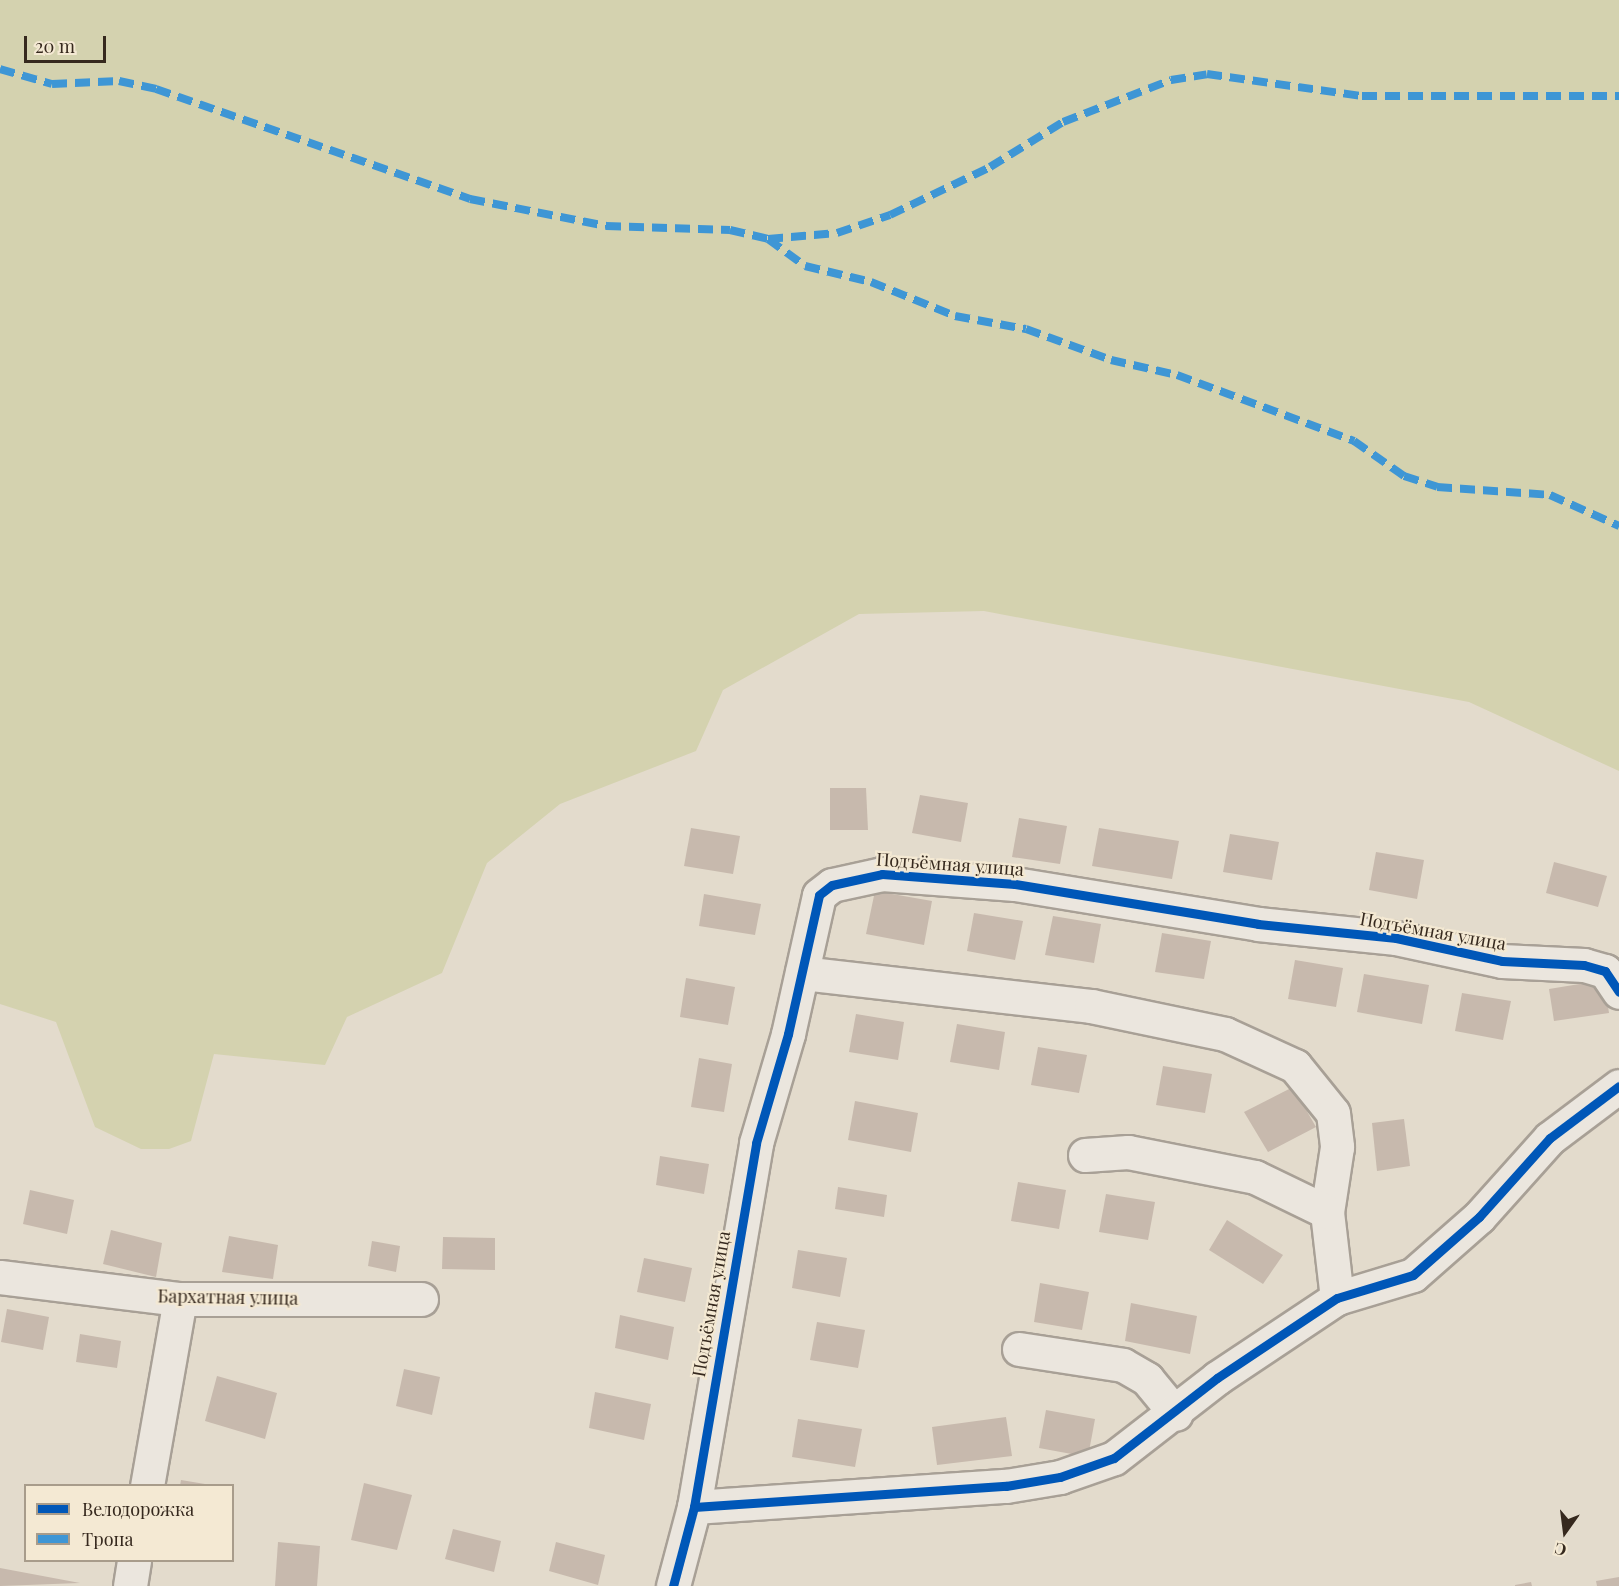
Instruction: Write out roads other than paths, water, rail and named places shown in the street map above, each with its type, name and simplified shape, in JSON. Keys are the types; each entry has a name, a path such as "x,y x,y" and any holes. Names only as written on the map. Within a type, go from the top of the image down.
{"street":[{"name":"Подъёмная улица","path":"673,1586 694,1507 756,1143 802,974 819,895 853,876 882,874 1015,884 1258,924 1396,938 1502,960 1584,965 1605,971 1619,992"},
{"path":"802,974 1091,1006 1225,1034 1262,1047 1295,1066 1333,1113 1337,1147 1327,1212 1337,1298"},
{"path":"694,1507 1006,1486 1060,1477 1114,1458 1176,1414 1217,1378 1337,1298 1413,1275 1479,1217 1550,1138 1619,1086"},
{"path":"1085,1155 1128,1152 1255,1177 1327,1212"},
{"name":"Бархатная улица","path":"0,1277 180,1299 421,1299"},
{"path":"147,1484 180,1299"},
{"path":"1019,1349 1123,1365 1147,1379 1176,1414"},
{"path":"130,1586 134,1562"}]}
